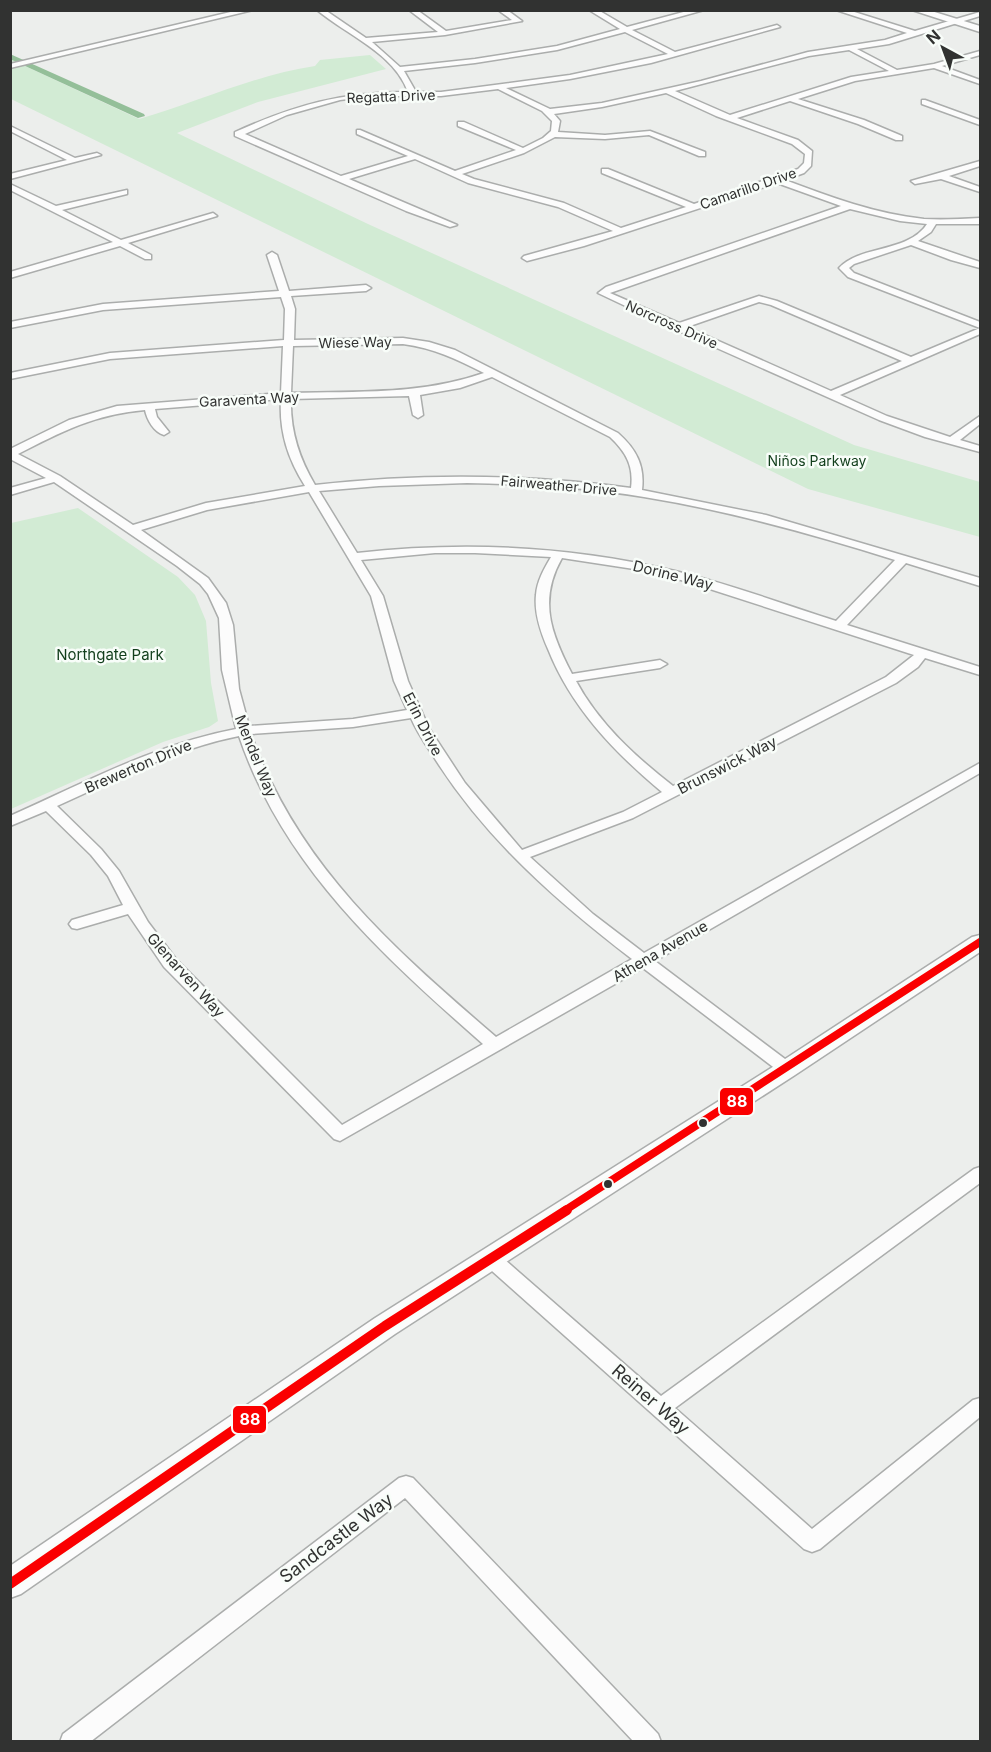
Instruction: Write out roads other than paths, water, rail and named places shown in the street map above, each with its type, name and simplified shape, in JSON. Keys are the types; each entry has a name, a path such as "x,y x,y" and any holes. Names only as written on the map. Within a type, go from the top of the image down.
{"main road":[{"path":"916,10 981,29"},
{"path":"10,1584 385,1326 981,942"}],"street":[{"path":"10,66 250,10"},
{"path":"320,10 399,69 409,83 413,96"},
{"path":"412,10 445,33"},
{"path":"362,41 445,33 519,21 501,10"},
{"path":"592,10 673,54"},
{"path":"399,69 512,55 627,31 701,10"},
{"path":"840,10 916,34"},
{"path":"549,112 602,105 668,91 716,80 798,56 886,42 981,14"},
{"name":"Regatta Drive","path":"453,225 409,209 238,134 284,113 340,98 371,94 413,96 570,77 673,54 777,27"},
{"path":"851,48 896,72"},
{"path":"729,118 854,79 935,66 981,53"},
{"path":"935,66 981,82"},
{"path":"500,87 512,96 549,112 556,121 552,135"},
{"name":"Camarillo Drive","path":"527,258 621,231 777,180 804,169 810,160 807,151 787,138 729,118 668,91"},
{"path":"790,99 861,122 899,138"},
{"path":"925,102 981,123"},
{"path":"461,124 522,150"},
{"path":"10,129 73,160"},
{"path":"360,132 453,174 484,185 561,205 621,231"},
{"path":"453,174 540,143 552,135 604,137 650,133 702,154"},
{"path":"10,140 25,136"},
{"path":"10,177 97,155"},
{"path":"341,179 414,157"},
{"path":"915,181 941,176 981,163"},
{"path":"605,171 694,207"},
{"path":"941,176 981,190"},
{"path":"777,180 847,207 891,218 933,222 981,221"},
{"path":"10,186 148,257"},
{"path":"54,208 124,192"},
{"name":"Norcross Drive","path":"847,207 603,293 891,421 981,449"},
{"path":"10,275 213,216"},
{"path":"933,222 926,233 910,242 851,262 844,268 851,275 981,325"},
{"path":"910,242 981,265"},
{"name":"Erin Drive","path":"272,255 290,309 285,417 292,450 312,489 377,596 396,663 415,713 440,757 492,826 520,856 588,918 787,1069"},
{"path":"10,325 103,307 366,288"},
{"path":"677,327 759,299 774,303 911,361"},
{"path":"831,395 981,331"},
{"name":"Wiese Way","path":"10,376 127,354 288,343 388,341 426,344 451,352 605,429 619,440 637,462 639,477 636,492"},
{"name":"Garaventa Way","path":"10,455 87,417 117,409 285,396 414,393 456,386 494,373"},
{"path":"414,393 418,415"},
{"path":"149,405 152,418 164,432"},
{"path":"952,441 981,419"},
{"name":"Mendel Way","path":"10,455 56,478 192,572 213,591 226,626 229,670 243,730 259,772 281,815 330,885 390,951 495,1045"},
{"path":"10,492 56,478"},
{"name":"Fairweather Drive","path":"131,530 172,515 200,508 312,489 404,481 485,479 557,483 636,492 757,517 981,582"},
{"name":"Dorine Way","path":"354,557 452,548 559,554 613,561 676,574 981,671"},
{"path":"559,554 544,586 542,608 554,649 567,679 590,713 616,745 673,793"},
{"path":"839,626 903,559"},
{"name":"Brunswick Way","path":"520,856 583,834 673,793 891,680 913,664 922,653"},
{"path":"567,679 660,664"},
{"name":"Brewerton Drive","path":"10,822 168,751 209,738 243,730 353,723 415,713"},
{"name":"Athena Avenue","path":"340,1134 981,767"},
{"name":"Glenarven Way","path":"48,806 96,852 114,874 154,943 170,963 340,1134"},
{"path":"77,924 132,908"},
{"path":"661,1407 981,1174"},
{"name":"Reiner Way","path":"490,1258 812,1542 981,1406"},
{"name":"Sandcastle Way","path":"71,1742 406,1485 650,1742"}],"waterway":[{"path":"10,56 141,116"}],"park label":[{"name":"Niños Parkway","path":"817,460"},
{"name":"Northgate Park","path":"110,654"}]}
